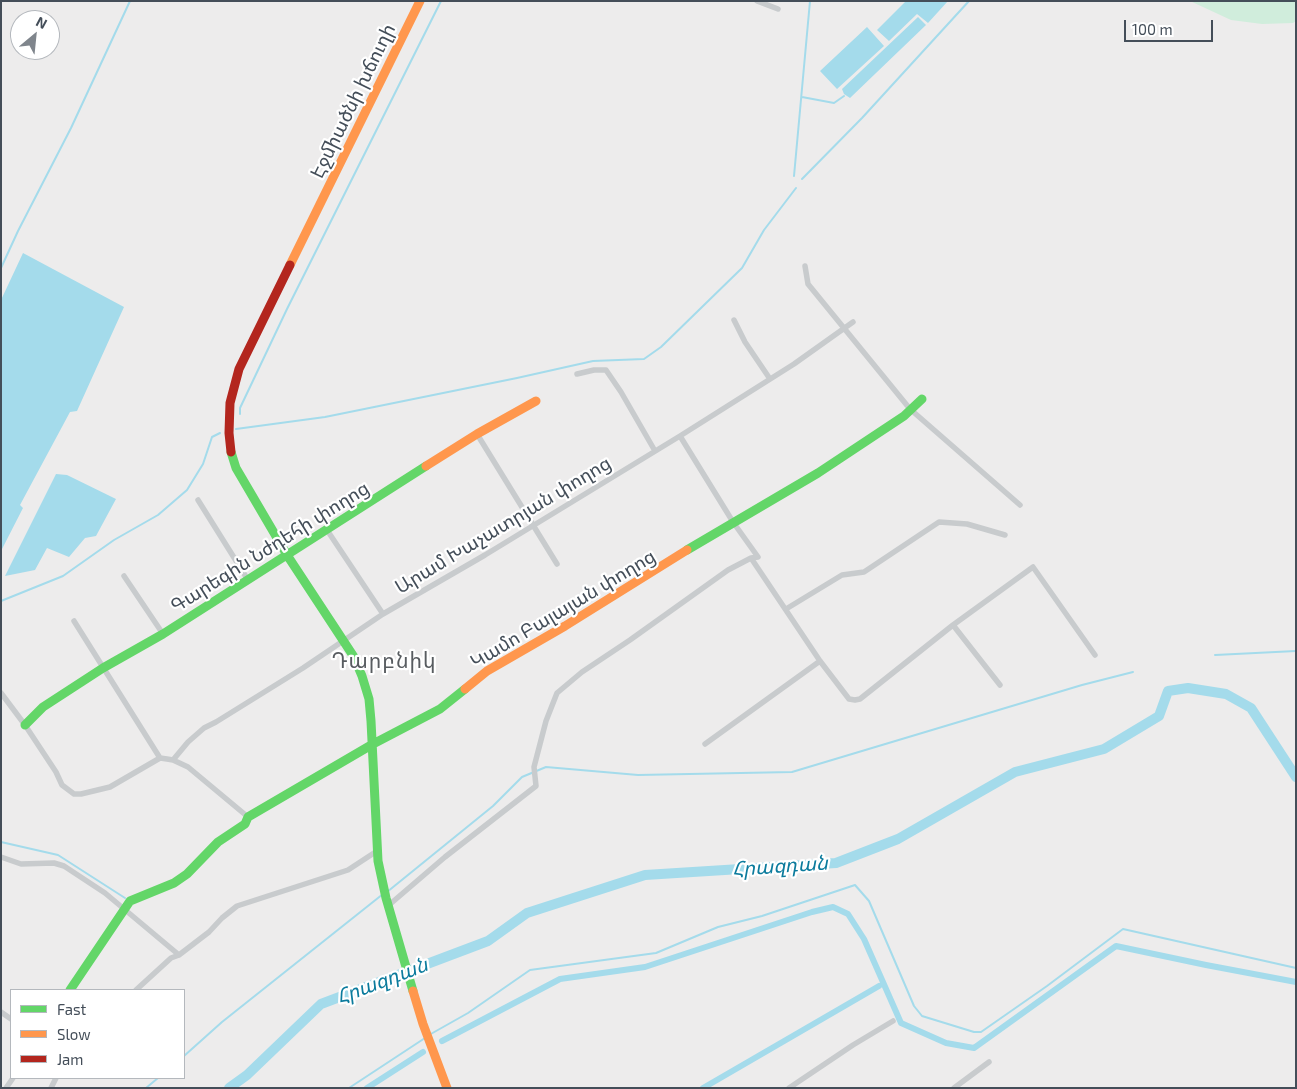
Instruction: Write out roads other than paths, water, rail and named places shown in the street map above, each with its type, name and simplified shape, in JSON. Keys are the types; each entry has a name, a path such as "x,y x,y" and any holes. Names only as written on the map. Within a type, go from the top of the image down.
{"street":[{"name":"Էջմիածնի խճուղի","path":"420,1 239,369 230,403 230,450 236,468 286,554 358,665 369,699 373,744 377,851 384,886 425,1030 446,1088"},
{"path":"757,1 778,9"},
{"path":"805,266 808,284 910,409 1020,504"},
{"path":"734,320 745,342 770,379"},
{"name":"Արամ Խաչատրյան փողոց","path":"173,760 188,742 204,728 303,668 383,614 485,555 680,436 794,364 853,322"},
{"path":"577,374 594,370 606,370 655,451"},
{"name":"Կամո Բալայան փողոց","path":"124,908 130,901 174,883 187,874 218,842 245,824 248,817 373,744 440,709 487,671 636,583 733,522 818,473 904,416 922,399"},
{"name":"Գարեգին Նժդեհի փողոց","path":"25,725 43,707 103,668 162,634 477,434 536,401"},
{"path":"477,434 557,564"},
{"path":"388,901 536,786 534,767 546,721 557,693 582,672 728,570 751,558 758,557 733,522 680,436"},
{"path":"198,500 248,580"},
{"path":"786,610 842,575 864,572 940,522 967,524 1005,535"},
{"path":"327,530 383,614"},
{"path":"751,558 820,661 849,699 860,699 953,625 1034,567 1095,655"},
{"path":"124,576 162,634"},
{"path":"74,621 160,758"},
{"path":"953,625 1000,685"},
{"path":"705,744 820,661"},
{"path":"1,693 25,725 56,772 62,785 74,794 81,794 110,786 160,758 173,760 188,767 248,817"},
{"path":"137,989 171,958 179,955 237,906 348,870 377,851"},
{"path":"1,857 21,864 54,862 64,866 105,893 179,955"},
{"path":"71,989 124,908"},
{"path":"789,1088 853,1045 893,1022"},
{"path":"954,1088 989,1062"}],"water":[{"path":"906,1 948,1 928,23 917,14 889,41 877,30"},
{"path":"918,17 926,25 850,98 844,94 842,89"},
{"path":"867,27 884,46 837,89 820,71"},
{"path":"23,253 124,307 77,411 70,412 20,505 23,508 1,551 1,300"},
{"path":"56,474 67,475 116,499 96,536 85,538 69,557 47,548 35,570 5,576"}],"waterway":[{"path":"1,268 71,128 130,1"},
{"path":"240,414 240,408 287,309 441,1"},
{"path":"794,176 810,1"},
{"path":"802,179 862,118 969,1"},
{"path":"802,97 834,103 844,96"},
{"path":"236,429 325,417 593,361 644,359 661,347 742,268 764,230 796,188"},
{"path":"1,601 63,576 114,540 158,515 187,490 203,464 212,437 220,433"},
{"path":"1215,655 1296,651"},
{"path":"387,892 493,806 522,777 546,767 638,775 792,772 1082,685 1133,672"},
{"name":"Հրազդան","path":"229,1088 247,1075 321,1004 488,941 527,913 645,875 836,863 898,839 1015,772 1104,749 1159,716 1168,691 1188,688 1226,694 1251,708 1296,777"},
{"path":"1,842 58,855 125,898"},
{"path":"429,1035 468,1013 530,970 656,953 718,927 762,916 855,885 869,901 914,1006 922,1016 974,1032 981,1032 1047,986 1123,929 1296,968"},
{"path":"185,1055 222,1022 383,894"},
{"path":"442,1041 560,979 645,967 812,912 833,907 848,914 864,939 901,1023 946,1043 974,1048 1116,946 1296,982"},
{"path":"703,1088 879,986"},
{"path":"349,1088 425,1038"},
{"path":"367,1088 423,1052"},
{"path":"146,1088 157,1079"}],"district":[{"name":"Դարբնիկ","path":"384,661"}]}
